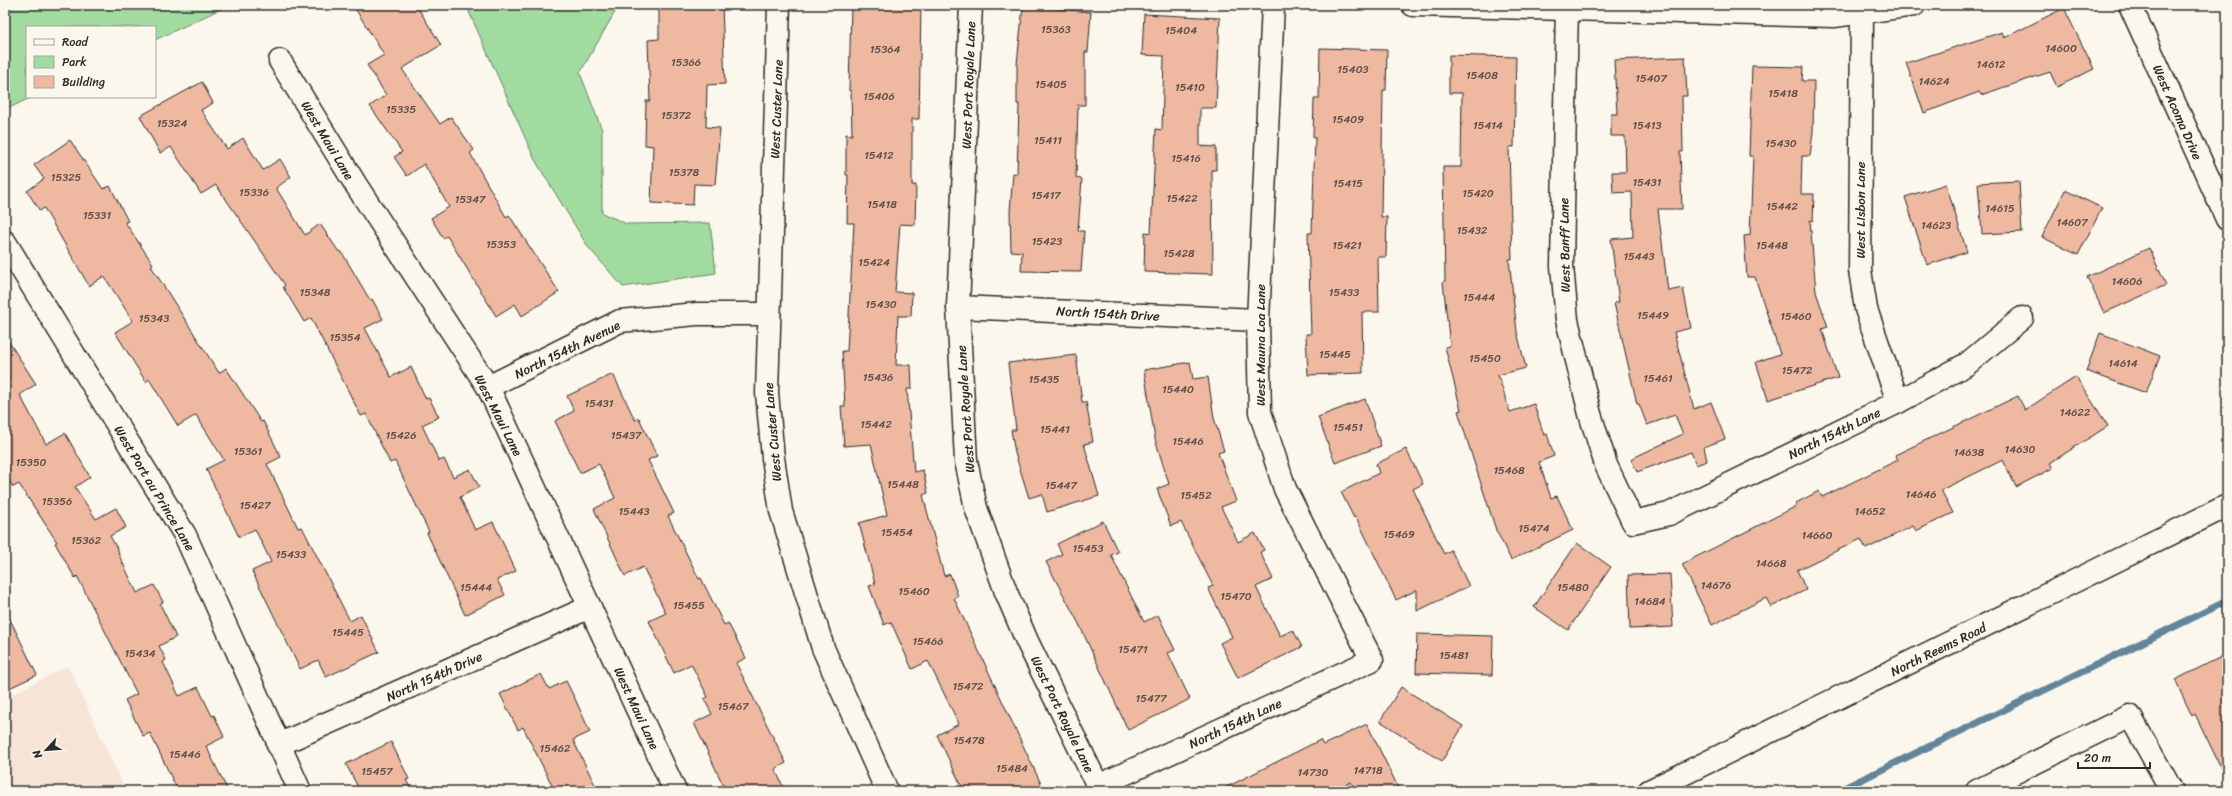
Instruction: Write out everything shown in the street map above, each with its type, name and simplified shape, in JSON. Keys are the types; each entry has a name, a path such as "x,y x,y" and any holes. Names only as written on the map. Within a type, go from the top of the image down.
{"street":[{"name":"West Custer Lane","path":"779,5 766,393 781,511 823,648 887,791"},
{"name":"West Port Royale Lane","path":"971,5 958,306 966,461 976,508 991,552 1027,641 1098,786"},
{"name":"West Mauna Loa Lane","path":"1273,5 1258,320 1260,412 1285,489 1372,660"},
{"path":"1413,5 1567,7 1834,16 1914,5"},
{"name":"West Acoma Drive","path":"2130,5 2227,219"},
{"name":"West Banff Lane","path":"1567,7 1562,266 1567,320 1588,407 1606,465 1633,522"},
{"name":"West Lisbon Lane","path":"1862,13 1860,270 1866,309 1898,402"},
{"name":"West Maui Lane","path":"280,61 356,185 488,387 675,791"},
{"name":"West Port au Prince Lane","path":"5,242 185,535 278,746 300,791"},
{"name":"North 154th Drive","path":"958,306 1258,320"},
{"name":"North 154th Avenue","path":"488,387 620,321 697,314 769,314"},
{"name":"North 154th Lane","path":"1633,522 1668,514 1898,402 1967,364 2022,318"},
{"name":"North Reems Road","path":"1649,791 2227,506"},
{"name":"North 154th Drive","path":"278,746 590,607"},
{"name":"North 154th Lane","path":"1098,786 1372,660"},
{"path":"1977,791 2130,716 2172,791"}],"shaded area":[{"path":"68,666 126,791 5,791 5,698"}],"green space":[{"path":"18,5 229,5 156,40 156,26 26,26 26,98 30,98 5,110 5,11"},
{"path":"466,5 619,5 580,73 602,130 602,213 627,224 710,223 716,273 623,287 588,247 535,160"}],"building":[{"path":"353,5 416,5 441,45 402,69 440,124 451,117 474,150 470,153 506,217 509,215 559,292 522,316 515,304 496,316 447,236 443,238 431,218 449,207 424,164 407,176 394,157 402,152 370,106 386,95 367,65 384,55"},
{"path":"659,5 722,5 725,84 707,85 706,127 720,128 715,185 694,184 693,205 651,203 653,146 645,145 646,101 650,101 648,40 659,39"},
{"path":"851,5 921,5 919,119 912,119 912,185 916,185 915,225 900,224 895,292 912,293 911,316 898,316 896,365 911,365 912,389 907,389 914,472 923,470 928,493 923,495 944,576 950,574 958,596 954,598 1042,786 1032,791 964,791 937,735 959,724 928,661 912,669 891,622 884,625 869,586 875,584 859,523 887,515 871,444 844,446 841,406 845,406 842,351 847,351 854,223 847,223 848,175 846,175 846,134 852,135 851,91 849,91"},
{"path":"1023,6 1091,12 1088,52 1085,52 1085,105 1078,105 1076,178 1082,179 1078,231 1084,231 1081,272 1021,271 1022,252 1011,251 1010,211 1013,173 1017,174 1019,104 1017,104 1017,64"},
{"path":"2064,8 2094,69 2057,87 2050,72 1981,95 1979,92 1924,113 1906,63 2002,32 2004,38"},
{"path":"1144,14 1220,18 1216,108 1200,108 1200,146 1216,147 1216,170 1212,170 1213,274 1144,272 1145,232 1151,233 1156,129 1162,130 1164,56 1142,55"},
{"path":"1320,48 1387,50 1386,90 1383,90 1381,217 1387,217 1386,257 1378,257 1379,312 1362,312 1363,373 1308,375 1306,334 1311,334 1308,233 1312,233 1315,137 1313,137 1314,99 1319,99"},
{"path":"1449,55 1516,57 1514,147 1509,147 1512,259 1509,259 1517,332 1526,368 1498,375 1510,412 1534,404 1544,435 1547,434 1554,456 1539,462 1551,498 1557,496 1573,530 1511,560 1496,530 1458,411 1461,410 1445,347 1450,346 1443,282 1445,281 1443,167 1461,167 1462,93 1449,93"},
{"path":"1685,57 1687,96 1682,96 1683,152 1680,152 1682,209 1658,209 1668,291 1683,288 1691,328 1674,332 1694,409 1711,402 1725,439 1704,447 1707,461 1696,465 1691,452 1637,472 1631,459 1683,434 1675,415 1647,425 1639,404 1637,404 1614,303 1619,302 1611,239 1633,237 1632,192 1613,193 1612,172 1626,172 1625,136 1611,136 1611,114 1617,114 1614,60"},
{"path":"1752,66 1803,67 1802,81 1814,81 1813,132 1810,156 1802,156 1801,194 1814,194 1813,221 1810,220 1816,292 1828,327 1822,329 1838,378 1768,400 1756,362 1780,354 1755,277 1747,277 1744,236 1750,235 1753,156 1749,156"},
{"path":"202,82 213,103 201,110 227,149 243,138 263,170 280,159 291,177 276,188 305,235 320,224 339,252 341,251 370,300 372,299 383,319 365,328 391,377 411,367 426,399 429,398 439,417 422,425 439,461 444,459 453,477 470,469 479,487 460,497 475,530 493,522 516,571 497,580 505,595 465,615 427,533 429,532 395,461 390,463 366,414 361,416 311,318 304,322 283,287 285,285 216,185 201,194 171,147 160,153 140,116"},
{"path":"70,140 103,189 110,186 128,221 125,222 153,264 151,266 219,373 226,368 261,422 263,421 281,457 267,464 298,528 302,527 350,621 361,615 379,652 326,677 318,660 300,669 252,571 271,562 255,529 239,537 206,469 224,460 196,415 178,426 149,379 146,382 115,332 133,321 104,276 89,286 44,208 40,211 27,191 44,179 34,165"},
{"path":"2019,181 2022,232 1982,234 1978,183"},
{"path":"1946,184 1967,252 1927,265 1905,197"},
{"path":"2065,190 2102,208 2078,255 2042,237"},
{"path":"2149,248 2166,285 2104,313 2087,277"},
{"path":"2100,333 2160,356 2146,393 2086,371"},
{"path":"5,336 36,384 20,395 46,444 65,433 90,477 75,487 96,519 116,508 126,527 110,536 119,552 118,553 137,593 154,585 163,602 160,604 176,637 159,646 166,660 163,662 179,696 198,687 212,716 214,715 224,737 206,746 228,791 178,791 150,733 143,736 125,700 137,694 77,576 75,578 55,543 57,542 19,484 13,487 5,473"},
{"path":"1076,355 1082,402 1086,402 1093,442 1084,444 1099,496 1047,512 1042,494 1029,498 1015,453 1011,430 1016,430 1008,363"},
{"path":"1190,362 1193,379 1208,377 1214,418 1224,451 1218,453 1236,501 1221,507 1238,542 1255,533 1264,550 1260,552 1273,579 1256,587 1280,636 1293,630 1302,647 1238,678 1220,643 1232,637 1208,588 1213,586 1181,522 1171,526 1157,489 1169,484 1155,439 1144,370"},
{"path":"613,374 635,420 639,418 657,456 648,460 674,513 668,516 699,579 701,578 724,625 728,623 746,658 736,663 786,763 775,769 785,791 726,791 694,723 712,714 704,699 708,697 691,664 674,673 649,621 666,613 643,567 625,576 594,509 615,498 599,464 580,473 555,421 574,411 567,396"},
{"path":"2076,377 2108,426 2050,463 2053,468 2016,487 2003,460 1941,490 1953,513 1916,531 1913,526 1866,549 1861,539 1797,570 1806,590 1771,607 1766,598 1712,625 1682,564 1797,506 1796,503 1819,491 1822,497 1898,460 1895,455 2018,396 2025,410"},
{"path":"1365,399 1381,446 1335,463 1318,417"},
{"path":"1406,449 1423,484 1413,489 1444,554 1451,550 1469,586 1417,611 1417,590 1396,600 1356,517 1354,518 1341,492 1379,473 1376,464"},
{"path":"1103,521 1118,552 1111,555 1144,622 1158,615 1175,650 1168,653 1190,699 1128,730 1079,624 1046,562 1062,554 1057,544"},
{"path":"1577,543 1611,567 1568,630 1534,607"},
{"path":"1670,574 1673,627 1630,629 1628,575"},
{"path":"5,609 37,675 5,690"},
{"path":"1417,634 1493,636 1492,675 1416,673"},
{"path":"2227,654 2227,780 2195,714 2192,716 2175,680"},
{"path":"541,674 549,689 566,681 576,701 590,732 573,740 598,791 555,791 523,727 518,730 500,694"},
{"path":"1401,687 1463,726 1442,761 1380,721"},
{"path":"1367,724 1400,791 1356,791 1351,782 1333,791 1219,791 1320,740 1323,745"},
{"path":"391,742 409,779 406,780 412,791 360,791 346,764"}],"waterway":[{"path":"1838,791 2227,601"}]}
